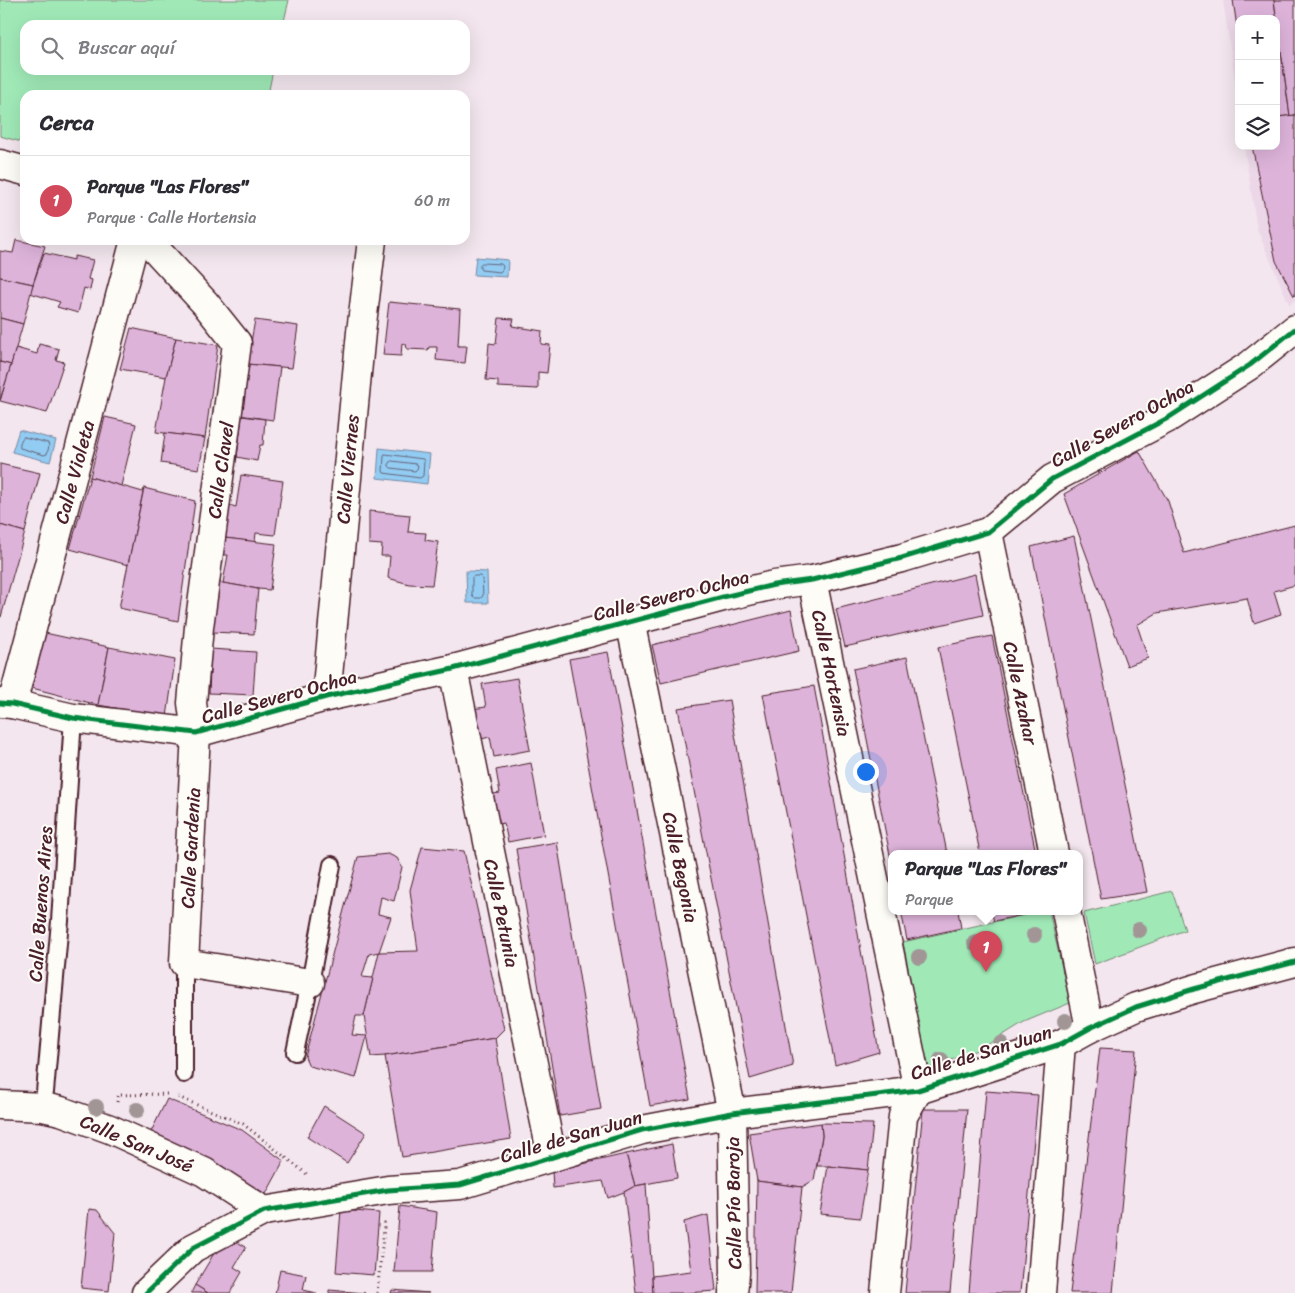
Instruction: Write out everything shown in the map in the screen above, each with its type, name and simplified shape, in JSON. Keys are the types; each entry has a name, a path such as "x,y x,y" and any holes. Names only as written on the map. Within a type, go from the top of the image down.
{"street":[{"path":"0,164 20,170"},
{"name":"Calle Violeta","path":"6,704 134,245"},
{"name":"Calle Clavel","path":"152,245 205,302 237,343 199,627 192,703 196,733"},
{"name":"Calle Viernes","path":"326,697 359,352 371,245"},
{"name":"Calle Severo Ochoa","path":"6,704 73,718 196,733 326,697 453,669 630,621 774,585 812,580 902,558 988,532 1052,479 1168,418 1250,365 1295,329"},
{"name":"Calle Azahar","path":"988,532 1053,850"},
{"name":"Calle Hortensia","path":"812,580 918,1090"},
{"name":"Calle Begonia","path":"630,621 732,1113"},
{"name":"Calle Petunia","path":"453,669 552,1157"},
{"name":"Calle Gardenia","path":"184,963 196,733"},
{"path":"1067,915 1090,1028"},
{"name":"Calle de San Juan","path":"146,1293 193,1248 264,1211 388,1190 460,1185 642,1130 732,1113 918,1090 1061,1044 1090,1028 1136,1007 1194,989 1295,962"},
{"path":"184,963 310,983"},
{"path":"1040,1293 1061,1044"},
{"path":"885,1293 903,1116 918,1090"},
{"name":"Calle San José","path":"0,1105 43,1107 61,1111 110,1129 204,1172 264,1211"},
{"name":"Calle Pío Baroja","path":"732,1113 735,1273 733,1293"}],"lane":[{"name":"Calle Buenos Aires","path":"45,1092 60,920 73,718"},
{"path":"295,1052 332,865"},
{"name":"Calle Gardenia","path":"184,963 184,1074"}],"path":[{"path":"110,1129 118,1095 168,1093 243,1124 322,1186 349,1197"},
{"path":"377,1293 388,1190"}],"shaded area":[{"path":"1223,0 1295,0 1295,301 1289,304 1257,229 1245,150 1280,150 1280,15 1235,15 1235,81"}],"green space":[{"path":"0,0 289,0 284,20 20,20 20,75 272,75 269,90 20,90 20,142 0,136"},
{"path":"1172,891 1185,930 1095,964 1084,913"},
{"path":"1024,915 1050,915 1070,1003 1024,1022 982,1048 928,1069 903,942"}],"water":[{"path":"476,257 508,260 507,277 474,275"},
{"path":"19,430 56,440 50,462 12,452"},
{"path":"379,448 430,454 427,484 377,478"},
{"path":"466,571 487,572 488,603 467,603"}],"building":[{"path":"1233,0 1274,0 1276,15 1235,15"},
{"path":"1274,0 1295,0 1295,115 1290,116 1280,44 1280,15 1276,15"},
{"path":"1280,44 1290,116 1280,117"},
{"path":"1295,115 1294,296 1276,261 1253,150 1280,150 1280,117"},
{"path":"16,240 20,241 20,245 45,246 33,284 0,277 0,251 13,253"},
{"path":"44,253 74,260 74,256 93,260 88,279 92,280 90,290 84,288 78,313 57,307 60,302 30,293"},
{"path":"0,277 33,284 23,324 0,318"},
{"path":"389,302 460,309 458,346 467,346 465,363 436,360 437,347 429,347 428,350 407,349 406,344 402,343 401,356 383,355"},
{"path":"0,318 23,324 11,365 0,362"},
{"path":"499,318 514,319 512,326 542,331 541,344 550,345 547,373 538,372 538,389 498,387 498,381 486,380 489,343 496,344"},
{"path":"255,320 298,326 292,368 247,364"},
{"path":"131,328 176,338 166,377 120,369"},
{"path":"176,338 218,345 205,438 156,432 166,377"},
{"path":"39,344 59,349 56,360 64,362 47,413 0,401 16,348 37,354"},
{"path":"0,362 11,365 0,400"},
{"path":"247,364 280,367 273,420 239,415"},
{"path":"242,416 265,419 263,445 260,445 257,461 237,457"},
{"path":"105,417 136,424 121,486 90,477"},
{"path":"165,433 205,438 199,469 161,463"},
{"path":"1139,451 1168,501 1184,553 1295,525 1295,585 1274,591 1281,614 1254,623 1247,598 1157,613 1137,625 1148,658 1127,666 1064,494"},
{"path":"0,464 40,473 25,532 0,525"},
{"path":"241,475 283,481 275,535 256,533 255,542 225,538 229,505 236,507"},
{"path":"90,477 143,492 128,565 70,549"},
{"path":"144,488 195,501 178,621 119,608"},
{"path":"369,511 410,515 408,532 426,533 425,540 438,542 432,585 409,584 388,578 390,556 381,556 382,545 369,544"},
{"path":"0,525 25,532 1,617 0,617"},
{"path":"1074,536 1147,892 1101,899 1031,547"},
{"path":"225,538 276,544 270,590 223,583 228,555 221,555"},
{"path":"975,574 983,615 845,647 836,609"},
{"path":"217,582 258,589 254,634 212,632"},
{"path":"791,610 799,651 661,683 652,645"},
{"path":"45,633 109,647 98,705 32,688"},
{"path":"992,636 1035,850 979,850 938,647"},
{"path":"109,647 175,660 167,717 98,705"},
{"path":"211,649 256,652 253,695 209,693"},
{"path":"608,652 690,1099 650,1106 569,659"},
{"path":"907,657 946,850 889,850 853,669"},
{"path":"517,678 530,750 494,757 490,737 477,740 472,709 486,707 482,684"},
{"path":"814,686 879,1052 835,1065 763,694"},
{"path":"729,700 793,1066 750,1079 678,708"},
{"path":"531,763 544,835 508,842 504,823 492,825 486,795 500,793 496,770"},
{"path":"557,842 601,1109 560,1116 516,849"},
{"path":"422,847 464,851 504,1029 495,1038 371,1057 364,1016 379,952 418,951 410,890"},
{"path":"388,854 397,858 402,867 394,901 381,897 378,914 391,917 379,952 369,954 362,977 373,978 364,1016 356,1016 352,1035 367,1036 356,1078 309,1066 305,1057 358,857"},
{"path":"902,915 959,915 961,928 907,940"},
{"path":"992,915 1023,915 994,921"},
{"path":"495,1038 511,1139 402,1157 385,1056"},
{"path":"1100,1048 1136,1050 1113,1293 1070,1293"},
{"path":"986,1091 1038,1095 1020,1293 969,1293"},
{"path":"167,1099 242,1130 284,1161 266,1194 148,1138"},
{"path":"324,1106 366,1133 347,1163 307,1137"},
{"path":"923,1109 967,1109 950,1293 905,1293"},
{"path":"821,1123 873,1124 868,1170 817,1166 822,1136"},
{"path":"821,1123 822,1136 814,1180 802,1187 757,1181 749,1133"},
{"path":"672,1144 677,1178 635,1186 626,1154"},
{"path":"626,1154 635,1186 624,1192 608,1198 603,1181 553,1188 552,1171"},
{"path":"828,1166 868,1170 860,1218 820,1214"},
{"path":"757,1181 802,1187 791,1293 755,1293"},
{"path":"646,1184 653,1293 636,1293 624,1192 635,1186"},
{"path":"400,1206 437,1212 432,1272 394,1272"},
{"path":"89,1209 97,1210 115,1233 109,1291 81,1288"},
{"path":"341,1210 379,1213 374,1275 336,1272"},
{"path":"708,1215 716,1291 653,1293 652,1276 691,1271 684,1222"},
{"path":"225,1235 246,1247 234,1267 242,1272 230,1293 208,1293 195,1285"},
{"path":"280,1270 306,1275 303,1290 317,1293 275,1293"},
{"path":"195,1285 208,1293 191,1293"},
{"path":"329,1290 365,1293 329,1293"},
{"path":"392,1290 429,1293 391,1293"}],"cycle path":[{"path":"0,703 73,718 196,733 326,697 453,669 723,597 774,585 812,580 902,558 988,532 1052,479 1168,418 1250,365 1295,329"},
{"path":"146,1293 193,1248 264,1211 388,1190 460,1185 642,1130 732,1113 918,1090 1061,1044 1090,1028 1136,1007 1194,989 1295,962"}],"place":[{"name":"Parque \"Las Flores\"","path":"986,972"}]}
